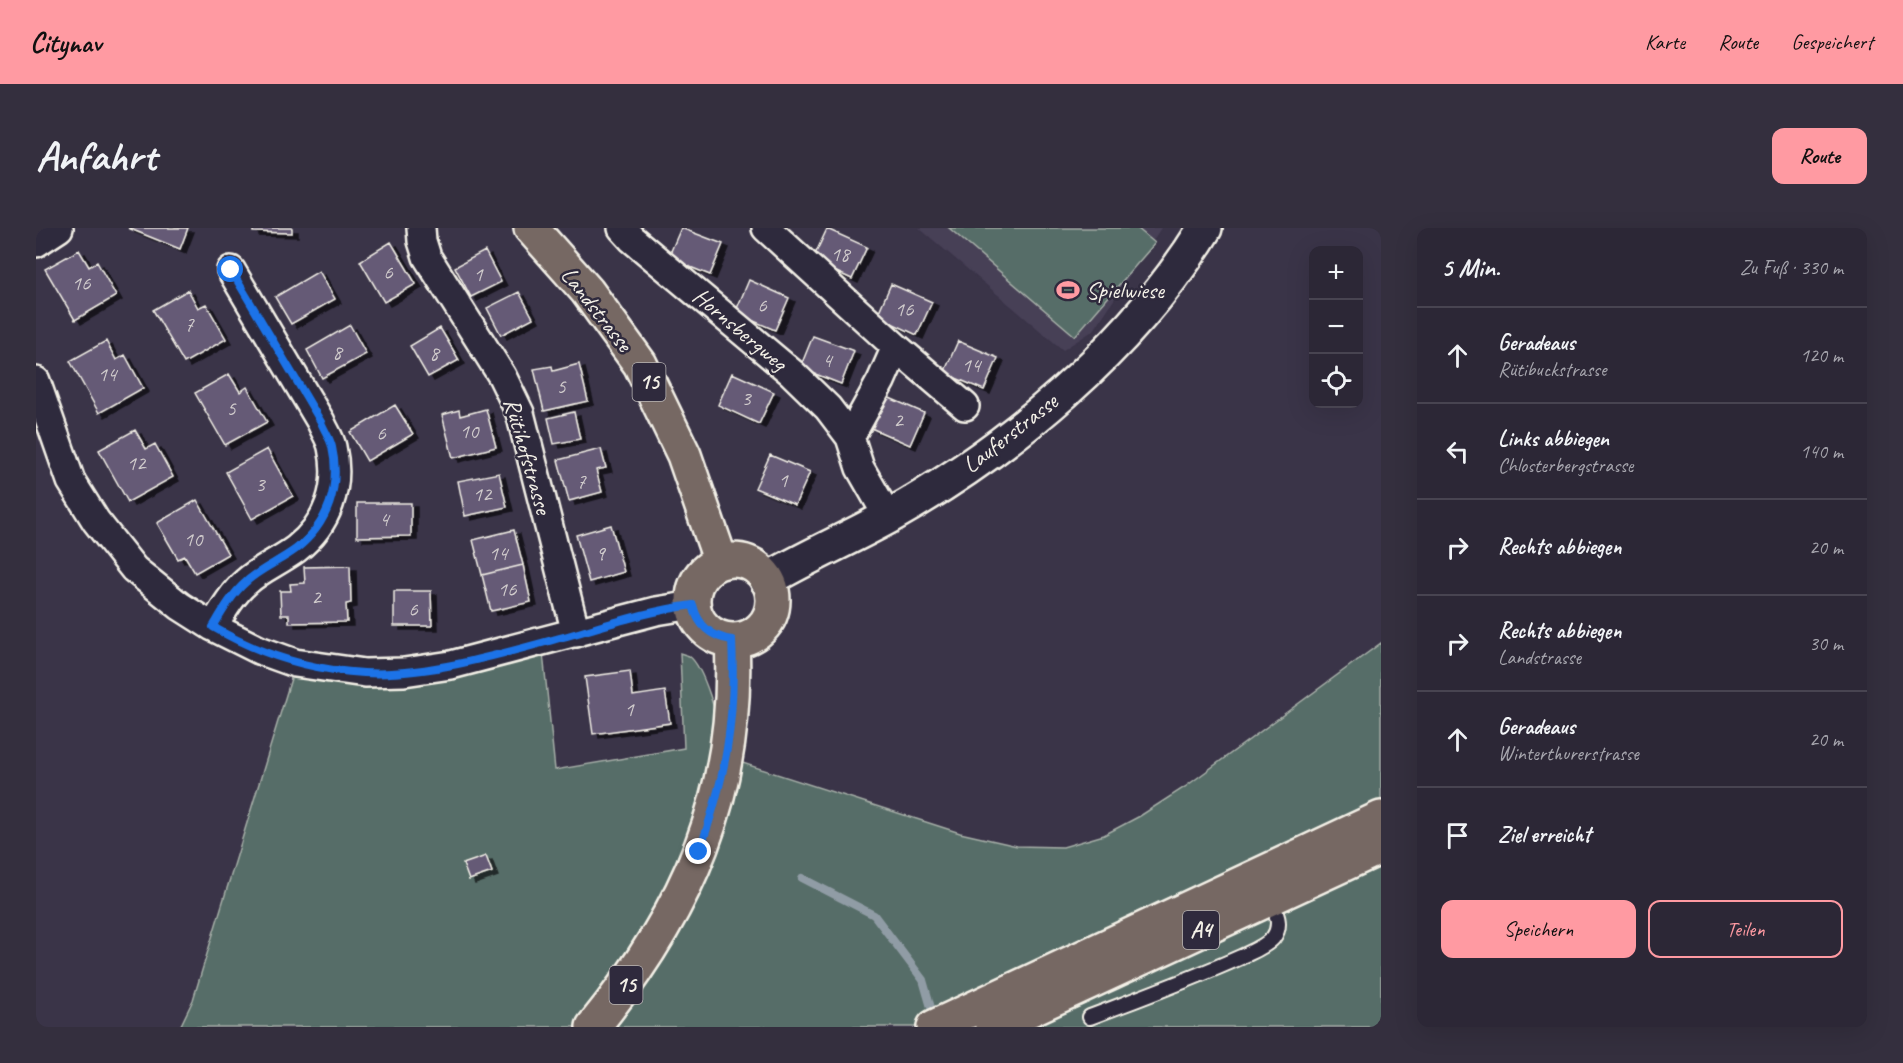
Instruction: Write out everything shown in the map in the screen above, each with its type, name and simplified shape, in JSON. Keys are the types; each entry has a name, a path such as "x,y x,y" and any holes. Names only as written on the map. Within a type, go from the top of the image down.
{"main road":[{"name":"Landstrasse","path":"531,228 587,291 640,364 684,455 721,562"},
{"path":"734,561 751,565 767,580 772,601 768,618 764,625 752,635 732,640 717,637 704,628 695,614 694,592 700,577 706,570 721,562 734,561"},
{"name":"15","path":"593,1027 635,972 680,897 699,852 716,804 724,772 733,702 732,640"},
{"name":"A4","path":"992,1027 1017,1002 1381,818"},
{"name":"A4","path":"937,1025 1017,1002 1269,899 1381,847"}],"street":[{"path":"36,243 59,228"},
{"name":"Rütihofstrasse","path":"421,228 427,257 502,376 520,413 576,633"},
{"name":"Hornsbergweg","path":"622,228 632,239 792,373 828,408 850,437 860,468 888,517"},
{"path":"766,228 965,406"},
{"name":"Lauferstrasse","path":"767,580 888,517 987,453 1109,350 1167,283 1205,228"},
{"path":"213,627 234,595 246,582 296,549 320,525 334,491 335,470 332,445 321,422 231,270"},
{"path":"850,437 897,347"},
{"path":"36,381 71,481 96,521 134,569 180,606 213,627 259,650 296,663 365,673 404,672 451,665 656,611 693,605"}],"lane":[{"path":"1090,1017 1222,965 1264,945 1273,938 1278,921 1277,913 1269,899"}],"shaded area":[{"name":"Spielwiese","path":"919,228 1161,228 1094,330 1063,350"}],"green space":[{"name":"Spielwiese","path":"949,228 1137,228 1155,243 1075,336"},
{"path":"1381,643 1381,1027 180,1027 193,1000 293,672 543,653 555,770 684,748 680,653 689,656 702,674 727,758 960,833 1017,846 1063,847 1104,835 1140,816 1185,787"}],"building":[{"path":"128,228 188,228 180,249"},
{"path":"253,228 292,228 292,233 253,232"},
{"path":"681,228 723,244 710,275 668,258"},
{"path":"827,229 867,247 852,279 812,261"},
{"path":"391,242 416,284 384,302 360,261"},
{"path":"79,250 89,267 97,262 116,296 75,320 45,269"},
{"path":"485,251 501,282 471,297 455,267"},
{"path":"319,271 335,299 291,324 275,297"},
{"path":"749,280 789,298 775,330 735,313"},
{"path":"891,284 932,302 917,335 877,316"},
{"path":"188,290 198,308 206,304 226,339 184,363 153,310"},
{"path":"519,292 533,318 501,335 487,308"},
{"path":"350,325 366,354 322,378 307,350"},
{"path":"440,328 459,360 428,377 410,346"},
{"path":"813,336 854,351 841,384 800,368"},
{"path":"106,341 116,360 125,355 143,388 99,413 70,361"},
{"path":"958,341 998,358 984,390 944,373"},
{"path":"579,364 588,401 544,411 534,369 552,366 553,371"},
{"path":"732,373 774,392 759,424 718,405"},
{"path":"229,374 240,392 247,387 267,422 225,445 195,393"},
{"path":"885,396 924,413 910,445 871,428"},
{"path":"395,405 413,434 367,461 350,432"},
{"path":"486,409 496,447 453,458 442,415 459,410 460,416"},
{"path":"574,412 580,439 554,444 548,418"},
{"path":"135,430 146,449 155,444 173,477 128,502 99,450"},
{"path":"267,449 293,496 252,519 226,472"},
{"path":"601,449 606,468 596,470 602,492 569,501 558,460"},
{"path":"770,455 810,472 795,505 755,488"},
{"path":"499,473 507,507 465,516 458,481"},
{"path":"197,500 228,554 195,573 185,556 178,559 157,523"},
{"path":"357,503 411,503 411,536 357,537"},
{"path":"611,525 624,572 589,582 576,535"},
{"path":"514,530 523,565 482,575 473,540"},
{"path":"523,565 531,602 491,611 482,575"},
{"path":"350,566 351,603 346,604 347,622 289,623 289,615 281,615 280,591 291,591 290,584 305,583 304,567"},
{"path":"394,591 431,591 432,626 394,626"},
{"path":"630,671 633,696 665,691 670,723 593,734 585,677"},
{"path":"486,856 492,872 469,880 463,864"}],"waterway":[{"path":"802,878 874,915 923,980 934,1018"}],"place":[{"name":"Spielwiese","path":"1068,290"}],"route":[{"path":"231,270 321,422 332,445 335,470 334,491 320,525 310,537 246,582 234,595 213,627 259,650 296,663 365,673 404,672 451,665 656,611 693,605 695,614 704,628 717,637 732,640 733,702 727,758 716,804 699,852"}]}
